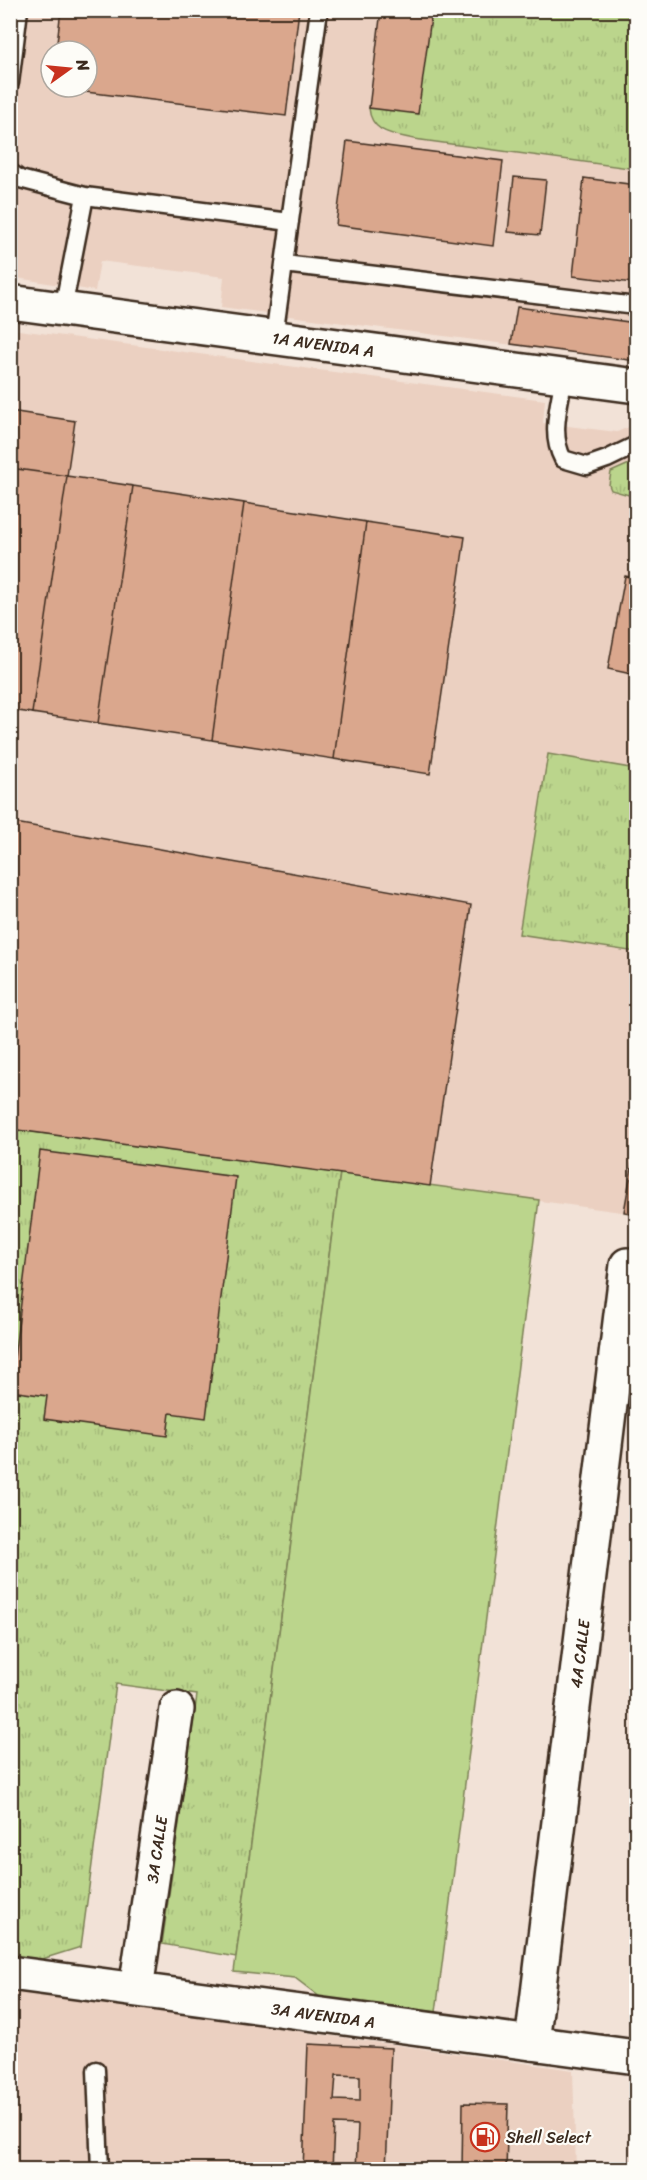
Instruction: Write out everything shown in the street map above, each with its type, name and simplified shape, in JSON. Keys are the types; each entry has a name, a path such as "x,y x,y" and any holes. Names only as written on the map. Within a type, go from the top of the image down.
{"street":[{"name":"1A AVENIDA A","path":"10,302 636,386"},
{"name":"4A CALLE","path":"532,2043 627,1265"},
{"name":"3A CALLE","path":"136,1989 177,1709"},
{"name":"3A AVENIDA A","path":"10,1973 636,2057"}],"lane":[{"path":"10,83 19,10"},
{"path":"274,337 320,10"},
{"path":"10,172 20,178 85,196 290,222"},
{"path":"63,309 85,196"},
{"path":"284,264 636,306"},
{"path":"564,376 555,436 557,448 563,459 586,466 636,445"},
{"path":"96,2070 100,2169"}],"shaded area":[{"path":"11,11 432,11 382,132 414,139 636,169 636,361 221,307 224,277 100,261 95,291 11,277"},
{"path":"11,329 545,400 543,423 617,432 636,424 636,1214 11,1129"},
{"path":"11,1987 140,2005 310,2033 573,2070 576,2169 11,2170"}],"green space":[{"path":"432,11 636,11 636,169 414,139 384,131 374,123 369,108"},
{"path":"636,461 636,497 611,490 609,485 611,472"},
{"path":"548,754 636,769 636,952 519,934"},
{"path":"11,1129 340,1173 236,1957 162,1944 197,1695 116,1684 81,1947 36,1961 11,1958"},
{"path":"340,1173 539,1200 436,2012 320,1997 295,1978 234,1972"}],"building":[{"path":"61,10 299,10 286,116 99,94 99,39 57,39"},
{"path":"381,10 432,10 418,114 369,108"},
{"path":"347,141 503,161 493,246 336,225"},
{"path":"514,177 546,180 540,235 508,232"},
{"path":"584,178 636,185 636,252 633,283 573,276"},
{"path":"517,307 636,323 636,361 511,344"},
{"path":"10,411 75,421 67,476 10,468"},
{"path":"10,468 67,476 32,713 10,710"},
{"path":"67,476 133,486 98,723 32,713"},
{"path":"133,486 244,503 212,740 98,723"},
{"path":"244,503 366,522 334,759 212,740"},
{"path":"366,522 465,537 430,774 334,759"},
{"path":"625,576 636,578 636,675 608,669"},
{"path":"10,822 471,905 430,1186 10,1129"},
{"path":"636,1144 636,1214 624,1212"},
{"path":"40,1151 236,1177 206,1418 170,1413 167,1436 44,1419 47,1396 10,1391"},
{"path":"308,2044 391,2048 386,2170 356,2170 358,2125 334,2124 332,2170 303,2170","holes":["336,2075 360,2076 360,2101 334,2100"]},
{"name":"Shell Select","path":"463,2103 508,2104 506,2170 462,2170"}],"place":[{"name":"Shell Select","path":"485,2137"}]}
